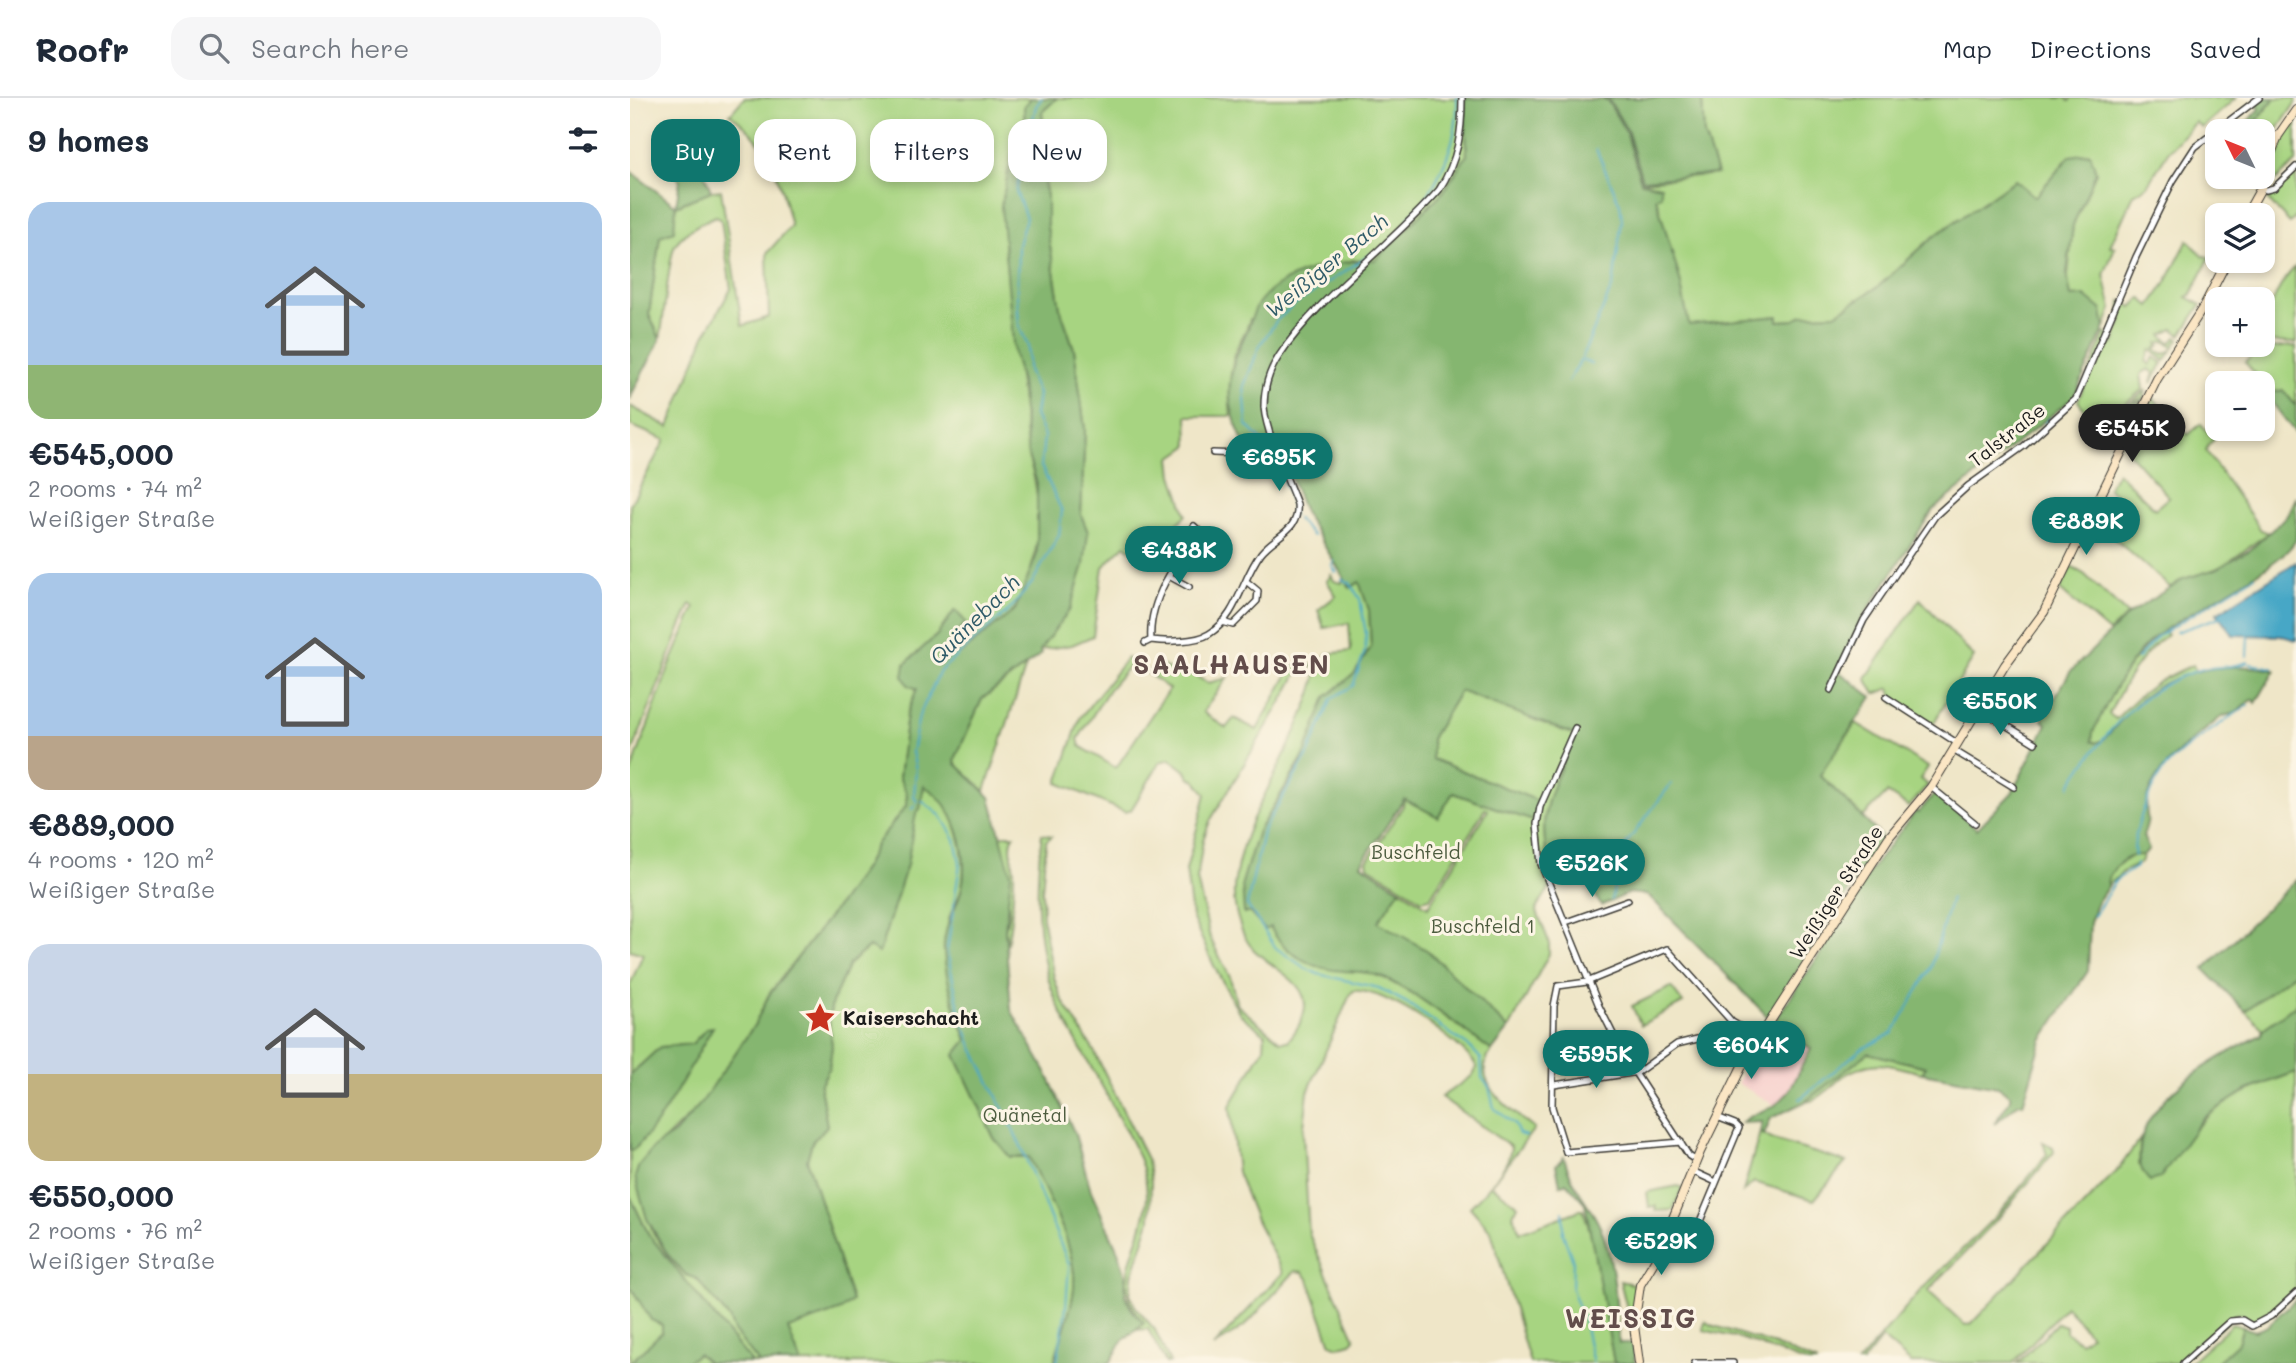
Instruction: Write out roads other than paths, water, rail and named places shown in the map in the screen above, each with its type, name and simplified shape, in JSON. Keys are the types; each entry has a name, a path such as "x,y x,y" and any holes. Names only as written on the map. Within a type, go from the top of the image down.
{"street":[{"path":"1200,534 1183,552 1169,576 1155,611 1148,642 1201,638 1222,622 1262,551 1287,532 1295,521 1297,514 1285,469 1274,453 1266,421 1269,373 1308,321 1439,190 1452,169 1460,147 1462,98"},
{"name":"Talstraße","path":"1831,690 1864,620 1935,516 1968,486 2024,446 2076,399 2136,257 2173,181 2195,147 2259,98"},
{"path":"2275,143 2296,110"},
{"path":"2275,187 2296,167"},
{"path":"2254,203 2264,189"},
{"name":"Weißiger Straße","path":"1639,1363 1634,1326 1640,1285 1663,1243 1692,1171 1756,1041 1889,837 1931,787 1978,708 2044,612 2157,379 2202,310 2221,273"},
{"path":"1213,453 1274,453"},
{"path":"1194,526 1214,546"},
{"path":"1169,576 1189,587"},
{"path":"1222,622 1233,625 1257,601 1258,591 1246,580"},
{"path":"1886,697 2014,787"},
{"path":"1978,708 2035,743"},
{"path":"1575,728 1543,799 1537,824 1541,864 1566,922 1587,982 1634,1072 1697,1161"},
{"path":"1931,787 1975,823"},
{"path":"1566,922 1628,901"},
{"path":"1681,1142 1566,1152 1553,1114 1556,989 1561,985 1587,982 1667,949 1734,1024 1756,1041"},
{"path":"1730,1031 1734,1024"},
{"path":"1553,1085 1634,1072 1684,1041 1730,1031 1756,1041"},
{"path":"1663,1243 1687,1252 1739,1128 1717,1117"},
{"path":"1692,1171 1716,1182"},
{"path":"2183,1363 2230,1321 2237,1319 2247,1324 2262,1323 2296,1293"},
{"path":"1694,1363 1733,1363"}],"water":[{"path":"2296,562 2296,640 2282,636 2233,635 2217,613"}],"waterway":[{"name":"Quänebach","path":"917,802 914,796 916,769 912,752 919,716 940,671 1010,609 1032,583 1059,535 1062,511 1041,466 1044,436 1035,415 1038,394 1028,370 1028,346 1019,326 1017,294 1018,245 1026,218 1016,191 1036,106 1042,98"},
{"name":"Weißiger Bach","path":"1426,199 1439,175 1453,138 1457,98"},
{"path":"1582,357 1613,285 1622,220 1620,204 1596,149"},
{"name":"Weißiger Bach","path":"1408,218 1419,207"},
{"name":"Weißiger Bach","path":"1271,450 1247,425 1244,386 1260,345 1277,320 1294,305 1371,254"},
{"path":"1568,381 1581,360 1591,364"},
{"path":"2045,424 2050,419"},
{"name":"Weißiger Bach","path":"1273,455 1288,492 1293,516"},
{"name":"Weißiger Bach","path":"1297,519 1313,536"},
{"name":"Weißiger Bach","path":"1334,561 1332,565 1336,572"},
{"path":"2137,659 2158,636 2255,576"},
{"name":"Weißiger Bach","path":"1342,579 1350,583 1360,599 1366,634 1365,651 1353,686 1332,698 1308,755 1264,828 1247,905 1276,948 1305,968 1318,974 1379,988 1407,1003 1471,1048 1481,1059 1482,1078 1489,1087 1494,1108 1514,1124 1519,1134 1526,1136"},
{"path":"2176,632 2220,617"},
{"path":"2247,656 2248,636"},
{"path":"2070,786 2108,733 2139,702 2175,679 2196,671 2248,662"},
{"path":"2250,664 2273,668"},
{"path":"2135,856 2136,835 2143,810 2160,775 2195,742 2248,705"},
{"path":"1611,900 1626,844 1671,784"},
{"name":"Quänebach","path":"922,801 941,816 955,839 960,863 947,951 960,1013 972,1046 1020,1144 1069,1265 1066,1307 1057,1363"},
{"path":"912,809 915,805"},
{"path":"2094,916 2116,880 2136,867 2136,863"},
{"path":"1800,1099 1860,1050 1893,1033 1931,968 1951,898"},
{"path":"1768,1031 1774,1024"},
{"name":"Weißiger Bach","path":"1563,1212 1563,1234 1573,1261 1572,1289 1583,1318 1593,1363"}],"place":[{"name":"Kaiserschacht","path":"820,1018"}],"district":[{"name":"SAALHAUSEN","path":"1232,665"},
{"name":"WEISSIG","path":"1631,1319"}],"park label":[{"name":"Buschfeld","path":"1416,852"},
{"name":"Buschfeld 1","path":"1483,926"},
{"name":"Quänetal","path":"1025,1115"}]}
